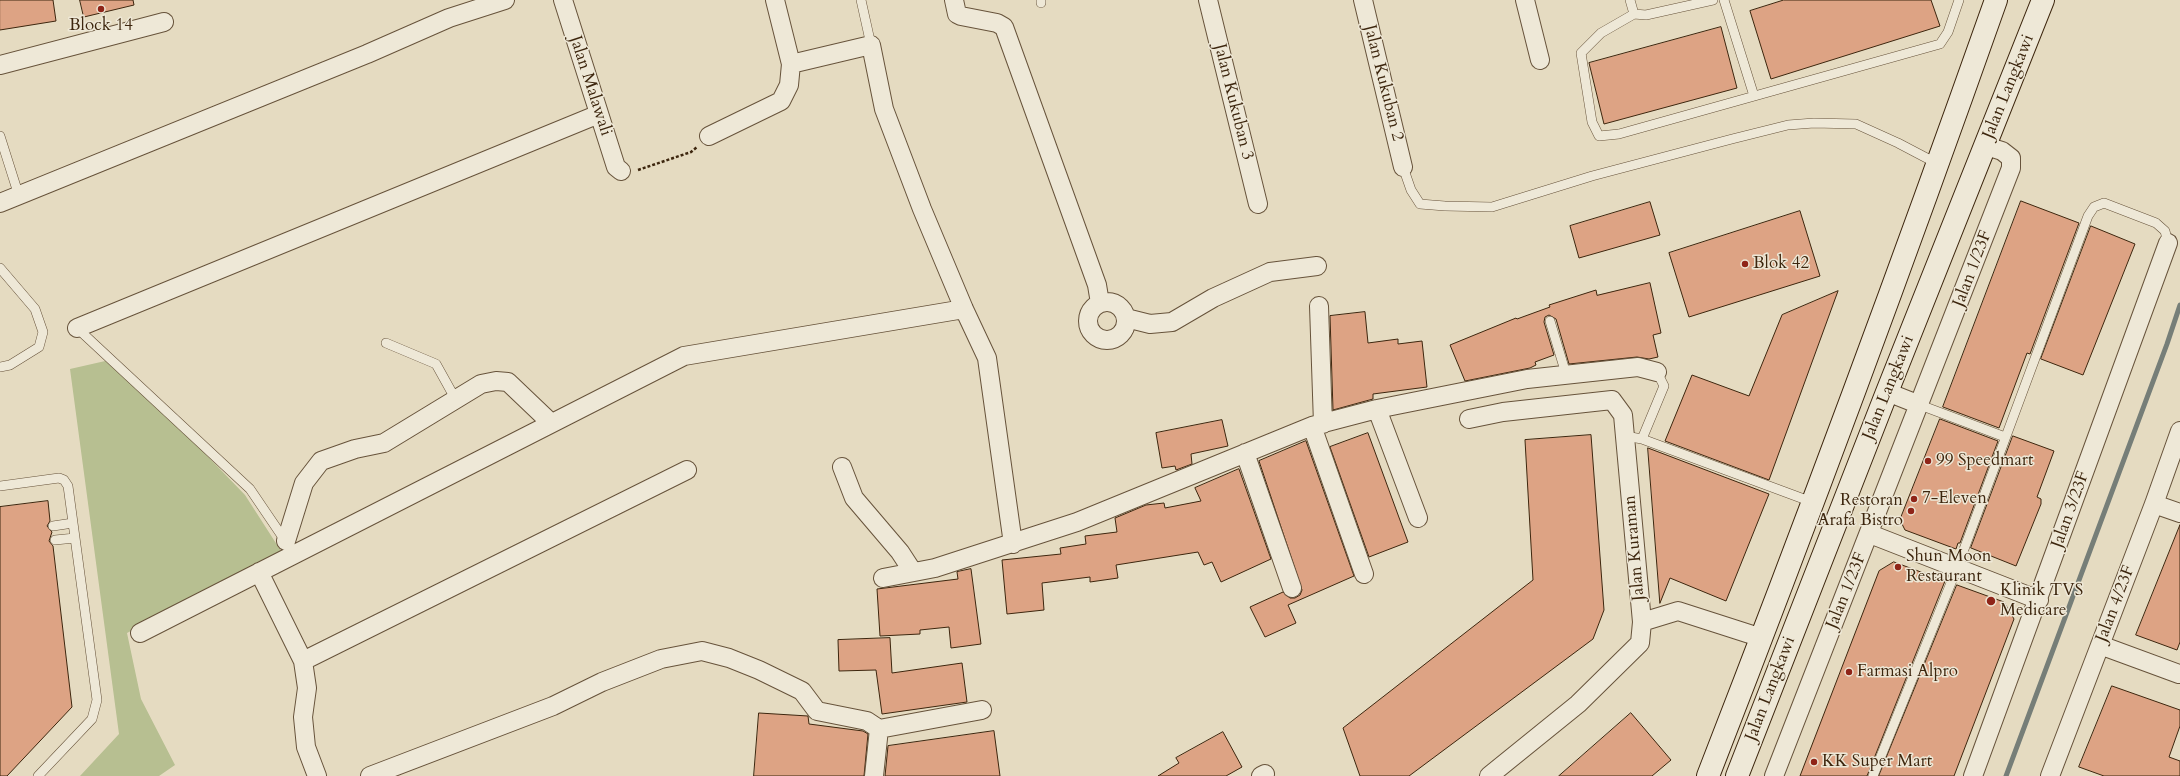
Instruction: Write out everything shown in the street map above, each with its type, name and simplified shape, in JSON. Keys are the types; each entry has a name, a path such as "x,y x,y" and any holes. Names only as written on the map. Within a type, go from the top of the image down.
{"street":[{"path":"0,203 367,54 449,18 505,0"},
{"name":"Jalan Malawali","path":"563,0 616,167 621,171"},
{"path":"709,136 781,101 789,85 791,64 774,0"},
{"name":"Jalan Kukuban 3","path":"1208,0 1258,204"},
{"name":"Jalan Kukuban 2","path":"1363,0 1403,167"},
{"path":"1525,0 1540,60"},
{"name":"Jalan Langkawi","path":"1708,776 1762,638 1938,164 1996,0"},
{"name":"Jalan Langkawi","path":"1737,776 1887,392 2043,0"},
{"path":"956,7 961,16 997,23 1004,27 1097,285 1100,303"},
{"path":"0,65 164,22"},
{"path":"791,64 871,45 884,110 922,209 964,309 987,358 1013,544"},
{"path":"77,328 599,114"},
{"name":"Jalan 1/23F","path":"1774,776 1870,534 2011,168 2011,158 2002,151 1986,146"},
{"name":"Jalan 3/23F","path":"1973,776 2039,600 2168,243"},
{"path":"1126,318 1150,324 1172,322 1213,298 1270,272 1317,266"},
{"path":"1111,302 1117,305 1121,308 1126,318 1124,330 1115,339 1103,340 1097,338 1092,334 1087,322 1091,311 1100,303 1111,302"},
{"path":"1318,306 1317,425 1364,574"},
{"path":"140,633 259,572 290,547 551,423 684,356 964,309"},
{"path":"883,578 935,568 1013,544 1077,522 1317,425 1377,409 1527,379 1638,366 1657,372"},
{"path":"1527,379 1533,409"},
{"path":"290,547 304,483 321,461 355,449 384,443 481,384 496,381 508,382 551,423"},
{"path":"1887,392 1920,405"},
{"name":"Jalan Kuraman","path":"1469,419 1503,412 1612,400 1623,415 1633,438 1642,622 1640,644 1578,704 1489,776"},
{"path":"1377,409 1418,518"},
{"name":"Jalan 4/23F","path":"2050,776 2154,504 2180,431"},
{"path":"1245,454 1292,588"},
{"path":"842,467 854,498 900,552 913,572"},
{"path":"303,661 687,470"},
{"path":"2154,504 2180,513"},
{"path":"1870,534 2039,600"},
{"path":"259,572 303,661 306,688 303,717 306,747 317,776"},
{"path":"1642,622 1678,611 1762,638"},
{"path":"2100,645 2179,674"},
{"path":"370,776 553,706 602,682 661,659 702,651 729,658 759,670 802,691 817,711 867,721 878,729 982,710"},
{"path":"874,776 878,729"}],"lane":[{"path":"862,0 871,45"},
{"path":"1630,0 1634,14"},
{"path":"1713,0 1646,15 1634,14 1601,33 1581,53 1592,122 1599,136 1619,134 1940,44 1948,32 1959,0"},
{"path":"1724,0 1754,96"},
{"path":"1403,167 1411,190 1420,204 1492,207 1592,176 1725,141 1788,125 1814,123 1856,124 1898,143 1938,164"},
{"path":"0,136 19,196"},
{"path":"1873,776 1957,568 2088,216 2094,207 2104,203 2156,223 2165,231 2168,243"},
{"path":"0,268 36,309 43,332 39,347 10,365 0,367"},
{"path":"1550,320 1566,374"},
{"path":"77,328 250,489 290,547"},
{"path":"386,343 436,364 456,400"},
{"path":"1657,372 1664,386 1633,438 1812,502"},
{"path":"1920,405 2005,437"},
{"path":"0,486 59,478 64,480 68,486 97,700 92,719 38,776"},
{"path":"53,526 73,523"},
{"path":"56,540 75,538"}],"path":[{"path":"621,171 638,170 691,152 709,136"}],"green space":[{"path":"114,359 245,495 281,551 127,633 141,699 175,765 159,776 80,776 119,734 70,369"}],"building":[{"path":"0,0 53,0 56,21 0,30"},
{"name":"Block 14","path":"80,0 133,0 134,5 84,17"},
{"path":"1784,0 1931,0 1940,26 1771,79 1750,11"},
{"path":"1721,27 1737,88 1604,124 1589,63"},
{"path":"2021,201 2079,223 2030,354 2027,353 1999,428 1943,407"},
{"path":"1650,202 1660,235 1579,258 1570,226"},
{"name":"Blok 42","path":"1800,211 1820,276 1689,317 1669,253"},
{"path":"2091,226 2135,244 2083,375 2041,359"},
{"path":"1650,283 1661,333 1653,335 1658,357 1649,359 1637,357 1569,364 1556,319 1549,315 1545,317 1544,322 1554,355 1535,362 1536,365 1530,368 1465,381 1450,345 1516,318 1517,319 1550,307 1549,305 1596,290 1597,295"},
{"path":"1838,291 1769,480 1665,441 1692,375 1749,396 1782,315"},
{"path":"1365,312 1368,343 1398,339 1398,344 1422,341 1427,387 1373,394 1373,399 1333,410 1330,316"},
{"path":"1940,419 1998,441 1960,543 1958,543 1956,549 1905,530 1900,520"},
{"path":"1222,420 1228,446 1191,454 1192,464 1176,470 1175,466 1162,468 1156,433"},
{"path":"1368,433 1408,542 1369,557 1330,447"},
{"path":"1591,435 1604,610 1593,639 1409,776 1360,776 1343,728 1533,580 1525,440"},
{"path":"2013,436 2054,451 2037,497 2041,499 2041,504 2016,566 1971,548"},
{"path":"1306,441 1354,576 1288,605 1296,623 1265,637 1250,607 1283,592 1290,598 1295,598 1300,595 1302,590 1259,461"},
{"path":"1648,448 1769,494 1726,601 1670,578 1660,603"},
{"path":"1239,469 1271,559 1221,582 1212,562 1204,565 1198,552 1116,565 1118,578 1090,582 1090,577 1042,583 1044,610 1007,614 1002,560 1061,554 1060,548 1086,544 1085,536 1117,532 1115,518 1146,505 1164,503 1165,508 1201,501 1195,488"},
{"path":"48,501 50,521 47,526 52,532 49,541 53,546 72,707 7,776 0,776 0,507"},
{"path":"2180,525 2180,642 2177,650 2136,635"},
{"path":"1894,562 1945,581 1867,776 1800,776 1879,571"},
{"path":"971,569 981,644 951,648 949,627 920,630 920,634 880,636 877,589 958,579 957,572"},
{"path":"1957,585 2004,602 2014,619 1954,776 1879,776"},
{"path":"890,638 892,673 962,663 967,702 882,714 876,670 839,671 838,640"},
{"path":"2112,686 2180,710 2180,726 2169,757 2180,761 2180,776 2104,776 2079,767"},
{"path":"759,713 808,716 809,724 863,731 868,734 864,776 754,776"},
{"path":"1631,713 1671,760 1652,776 1559,776"},
{"path":"994,731 1000,776 885,776 888,746"},
{"path":"1223,732 1242,767 1226,776 1158,776 1179,763 1176,758"}],"waterway":[{"path":"2006,776 2167,344 2180,305"}],"place":[{"name":"Block 14","path":"101,9"},
{"name":"Blok 42","path":"1745,264"},
{"name":"99 Speedmart","path":"1928,461"},
{"name":"7-Eleven","path":"1914,499"},
{"name":"Restoran Arafa Bistro","path":"1911,511"},
{"name":"Shun Moon Restaurant","path":"1898,567"},
{"name":"Klinik TVS Medicare","path":"1991,601"},
{"name":"Farmasi Alpro","path":"1849,672"},
{"name":"KK Super Mart","path":"1814,762"}]}
